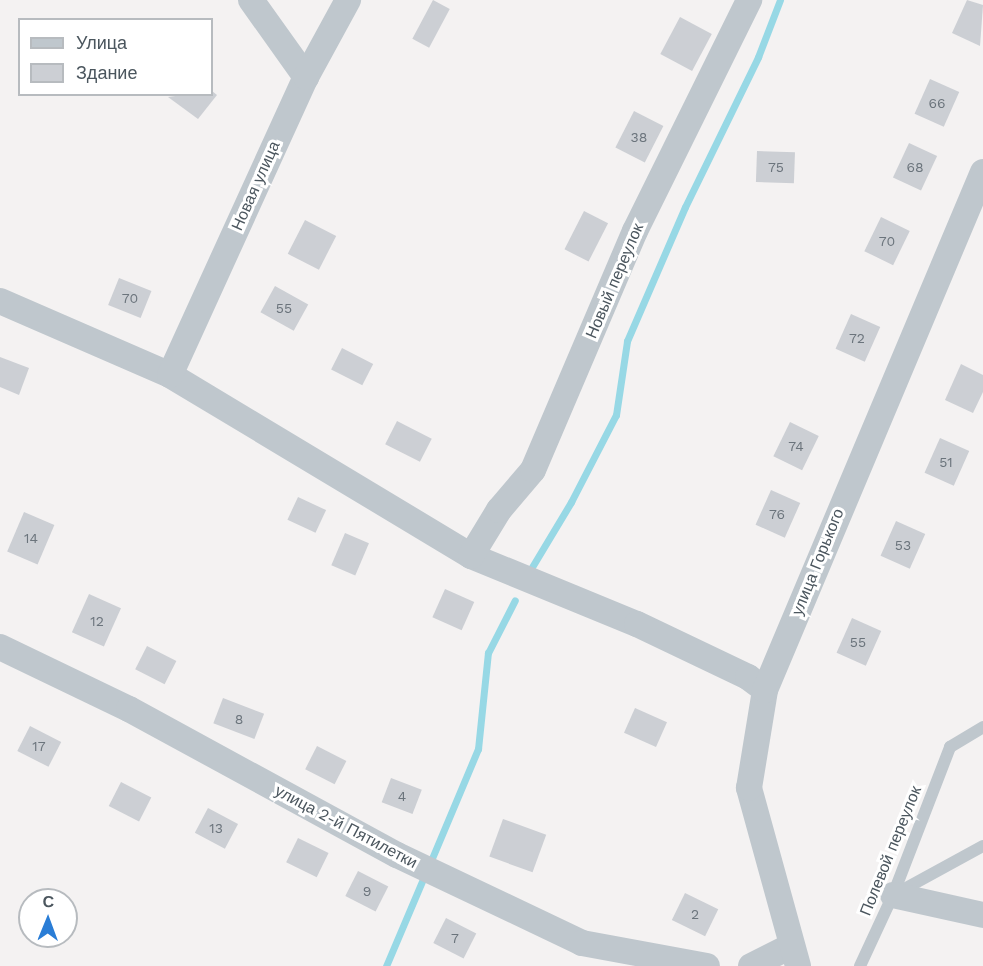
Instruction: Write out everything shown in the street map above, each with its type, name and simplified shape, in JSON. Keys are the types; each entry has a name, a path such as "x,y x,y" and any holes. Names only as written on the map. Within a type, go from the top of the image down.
{"street":[{"path":"251,0 306,77"},
{"name":"Новая улица","path":"171,375 306,77 348,0"},
{"name":"Новый переулок","path":"471,555 500,510 533,470 635,231 749,0"},
{"name":"улица Горького","path":"795,956 749,788 765,690 983,172"},
{"path":"0,301 171,375 471,555 637,624 748,677 765,690"},
{"name":"улица 2-й Пятилетки","path":"0,647 129,710 397,855 582,943 707,966"},
{"path":"893,895 983,915"},
{"path":"752,966 795,956"}],"lane":[{"name":"Полевой переулок","path":"860,966 893,895 950,747 983,727"},
{"path":"893,895 983,846"}],"building":[{"path":"433,0 450,9 429,48 412,39"},
{"path":"967,0 983,5 980,46 952,33"},
{"path":"680,17 712,34 692,71 660,54"},
{"path":"930,79 959,92 944,127 915,114"},
{"path":"213,92 217,95 198,119 168,97 213,96"},
{"path":"634,111 663,126 645,163 615,148"},
{"path":"909,143 937,156 921,191 893,177"},
{"path":"757,151 795,152 794,183 756,182"},
{"path":"584,211 608,223 589,262 564,249"},
{"path":"881,217 910,231 893,265 864,251"},
{"path":"305,220 336,236 319,270 288,254"},
{"path":"119,278 151,291 141,318 108,305"},
{"path":"275,286 308,304 294,331 260,312"},
{"path":"851,314 880,327 865,362 836,349"},
{"path":"342,348 373,364 362,385 331,369"},
{"path":"0,357 29,368 19,395 0,387"},
{"path":"961,364 983,375 983,392 973,413 945,400"},
{"path":"397,421 432,439 420,462 385,444"},
{"path":"790,422 819,436 802,470 773,456"},
{"path":"940,438 969,451 954,486 925,473"},
{"path":"771,490 800,503 785,538 756,525"},
{"path":"298,497 326,510 316,533 287,520"},
{"path":"24,512 54,525 38,564 7,552"},
{"path":"896,521 925,534 910,569 881,556"},
{"path":"345,533 369,543 355,575 331,565"},
{"path":"445,589 474,602 462,630 432,617"},
{"path":"89,594 121,608 104,647 72,632"},
{"path":"852,618 881,631 866,666 837,653"},
{"path":"147,646 176,661 165,684 135,669"},
{"path":"223,698 264,714 254,739 213,723"},
{"path":"635,708 667,722 656,747 624,733"},
{"path":"30,726 61,742 48,767 17,751"},
{"path":"317,746 346,761 335,784 305,769"},
{"path":"391,778 422,790 412,814 382,802"},
{"path":"121,782 151,797 139,821 109,806"},
{"path":"208,808 238,824 225,849 195,833"},
{"path":"503,819 546,835 533,872 489,857"},
{"path":"298,838 329,853 317,877 286,862"},
{"path":"358,871 388,886 376,911 345,896"},
{"path":"685,893 718,909 705,936 672,920"},
{"path":"446,918 476,933 464,958 433,943"}],"waterway":[{"path":"532,567 571,502 616,415 627,341 685,207 758,57 780,0"},
{"path":"430,863 478,749 488,653 515,600"},
{"path":"386,966 422,881"}]}
